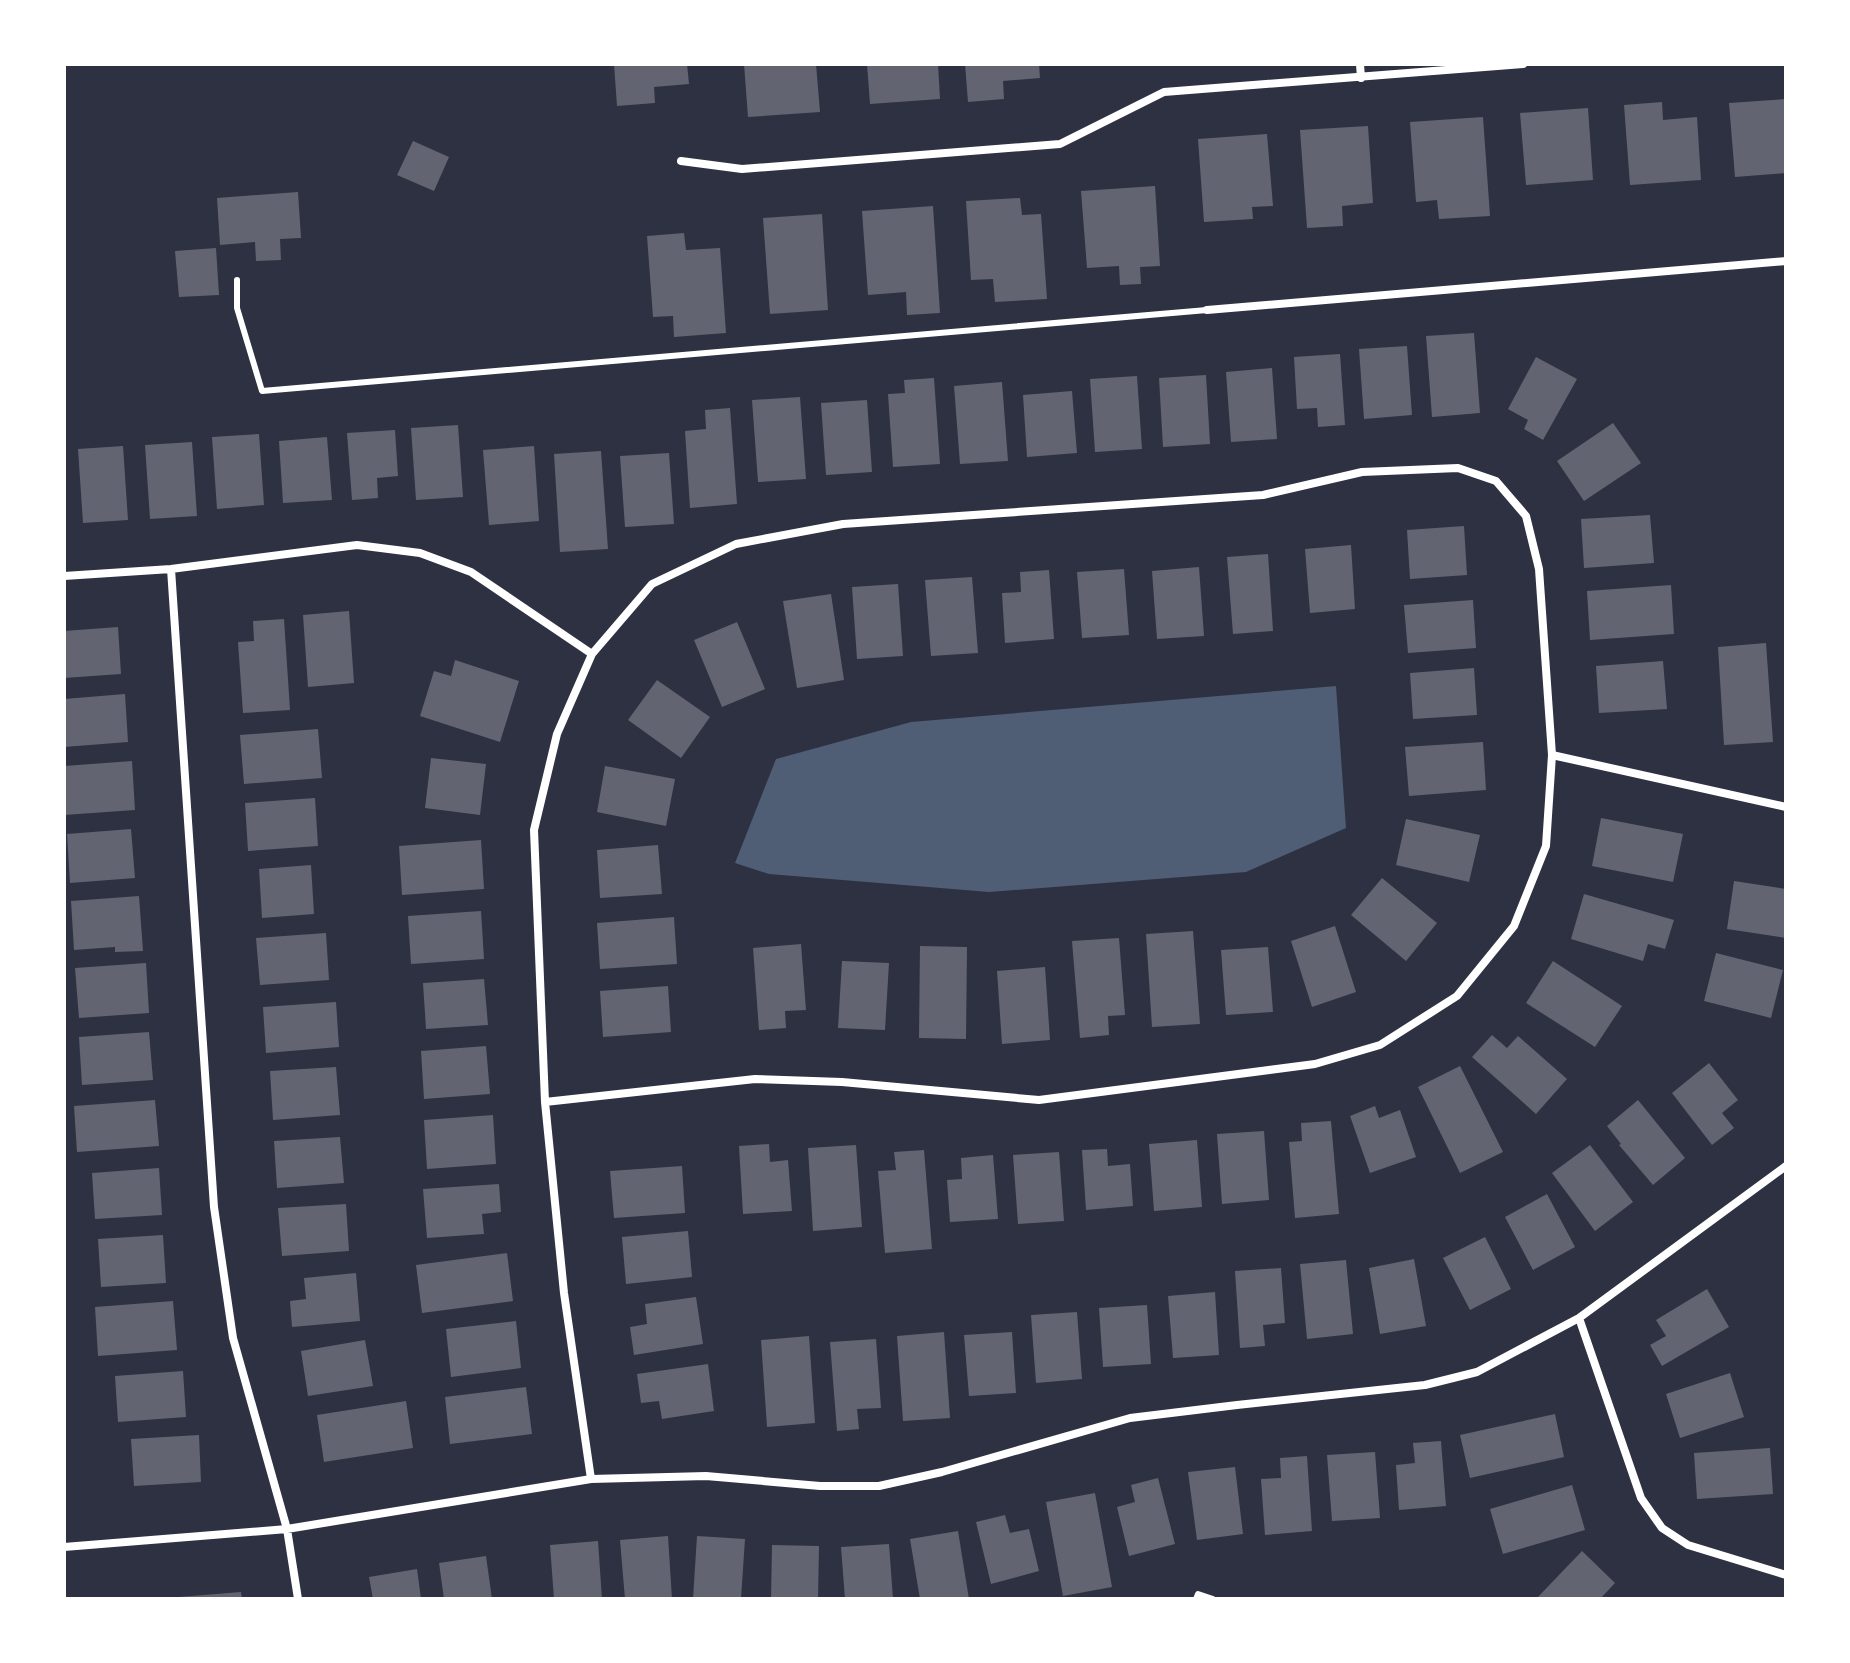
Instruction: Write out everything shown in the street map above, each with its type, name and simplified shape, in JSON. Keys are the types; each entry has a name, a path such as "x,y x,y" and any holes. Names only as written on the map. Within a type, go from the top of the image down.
{"street":[{"path":"1360,64 1361,78"},
{"path":"681,161 742,169 1060,144 1164,92 1523,64"},
{"path":"1207,310 1786,261"},
{"path":"545,1102 755,1079 842,1082 1039,1100 1315,1064 1380,1045 1457,996 1514,926 1546,846 1552,755 1539,569 1526,516 1496,481 1458,468 1362,472 1263,495 843,524 736,544 652,584 592,654 557,734 534,830 545,1102 564,1293 591,1479"},
{"path":"64,576 171,569 357,545 420,553 471,572 592,654"},
{"path":"171,569 214,1207 233,1338 287,1529 298,1599"},
{"path":"1552,755 1786,807"},
{"path":"64,1547 287,1529 591,1479 706,1476 820,1486 879,1486 942,1472 1130,1418 1425,1385 1477,1372 1579,1318 1786,1166"},
{"path":"1579,1318 1641,1498 1662,1528 1688,1545 1786,1575"}],"lane":[{"path":"237,280 237,308 262,391 1207,310"},
{"path":"1196,1599 1198,1594 1213,1599"}],"water":[{"path":"1336,686 1346,828 1246,872 989,892 769,874 735,863 776,759 911,722"}],"building":[{"path":"614,64 687,64 689,84 654,87 655,103 617,106"},
{"path":"744,64 816,64 820,112 748,117"},
{"path":"867,64 938,64 940,99 870,104"},
{"path":"965,64 1039,64 1040,78 1003,81 1004,99 968,102"},
{"path":"1786,99 1786,173 1735,177 1729,103"},
{"path":"1662,102 1663,120 1697,117 1701,180 1630,185 1624,105"},
{"path":"1588,108 1593,180 1526,185 1520,113"},
{"path":"1483,117 1490,216 1439,219 1437,200 1416,202 1410,122"},
{"path":"1368,126 1373,203 1342,206 1343,226 1307,228 1300,130"},
{"path":"1267,134 1273,206 1252,207 1253,219 1204,222 1198,139"},
{"path":"413,141 449,157 434,191 397,175"},
{"path":"1155,186 1160,266 1140,267 1141,284 1120,285 1119,266 1087,268 1081,191"},
{"path":"298,192 301,238 280,239 281,260 256,261 255,242 220,245 217,198"},
{"path":"1020,198 1022,215 1041,214 1047,299 995,302 993,279 971,280 966,201"},
{"path":"933,206 940,313 907,315 906,292 868,295 862,211"},
{"path":"822,214 828,310 770,314 763,218"},
{"path":"684,233 686,250 720,248 726,333 674,337 673,316 653,317 647,236"},
{"path":"216,248 219,295 179,297 175,251"},
{"path":"1474,333 1480,413 1432,417 1426,336"},
{"path":"1407,346 1412,415 1364,419 1359,349"},
{"path":"1340,354 1345,425 1318,427 1317,408 1297,409 1294,357"},
{"path":"1536,357 1577,379 1543,440 1524,429 1528,420 1508,409"},
{"path":"1272,368 1277,439 1231,442 1226,372"},
{"path":"1206,375 1210,444 1163,447 1159,378"},
{"path":"1137,376 1142,449 1095,452 1090,379"},
{"path":"934,378 940,464 893,467 888,394 905,393 904,380"},
{"path":"1002,382 1008,461 960,464 954,386"},
{"path":"1072,391 1077,453 1027,457 1023,395"},
{"path":"800,397 806,479 758,482 752,400"},
{"path":"867,400 872,472 826,475 821,403"},
{"path":"730,408 737,504 690,508 685,431 706,429 705,410"},
{"path":"1613,423 1641,463 1584,501 1557,461"},
{"path":"458,425 463,497 416,500 411,428"},
{"path":"395,430 398,476 377,478 378,498 352,500 347,433"},
{"path":"259,434 264,505 217,509 212,437"},
{"path":"327,437 332,500 283,503 279,441"},
{"path":"192,442 197,516 150,519 145,445"},
{"path":"123,446 128,520 83,523 78,449"},
{"path":"534,446 539,521 489,525 483,450"},
{"path":"601,451 608,549 560,552 554,454"},
{"path":"669,453 674,524 625,527 620,456"},
{"path":"1650,515 1654,563 1584,568 1581,519"},
{"path":"1464,526 1467,575 1410,579 1407,530"},
{"path":"1351,545 1355,609 1310,613 1305,549"},
{"path":"1268,554 1273,631 1233,634 1227,557"},
{"path":"1199,567 1204,636 1157,639 1152,571"},
{"path":"1124,569 1129,635 1082,638 1077,572"},
{"path":"1049,570 1054,639 1005,643 1002,593 1021,592 1020,572"},
{"path":"972,577 978,653 931,656 925,580"},
{"path":"898,584 903,656 857,659 852,587"},
{"path":"1671,585 1674,634 1590,640 1587,591"},
{"path":"831,594 844,680 797,688 783,601"},
{"path":"1473,600 1476,648 1408,653 1404,605"},
{"path":"349,611 354,683 308,687 303,615"},
{"path":"284,619 290,710 243,713 238,642 254,641 253,621"},
{"path":"737,622 765,689 722,707 694,640"},
{"path":"118,627 121,674 64,678 64,631"},
{"path":"1766,643 1773,742 1724,745 1718,647"},
{"path":"455,660 519,681 500,742 420,716 434,671 451,676"},
{"path":"1663,661 1667,709 1599,713 1596,666"},
{"path":"1474,668 1477,715 1413,719 1410,673"},
{"path":"657,680 710,717 681,758 628,720"},
{"path":"125,694 128,742 64,747 64,699"},
{"path":"318,729 322,778 244,784 240,735"},
{"path":"1483,742 1486,790 1409,796 1405,747"},
{"path":"431,758 486,764 480,815 425,808"},
{"path":"132,761 135,810 64,815 64,766"},
{"path":"605,766 675,779 666,826 597,812"},
{"path":"315,798 318,846 248,851 245,803"},
{"path":"1601,818 1683,834 1673,882 1592,866"},
{"path":"1406,819 1480,835 1469,882 1396,865"},
{"path":"131,829 135,878 70,883 67,834"},
{"path":"481,840 484,889 402,895 399,846"},
{"path":"658,845 662,894 600,898 597,850"},
{"path":"311,865 314,914 262,918 259,869"},
{"path":"1382,878 1437,923 1406,961 1351,915"},
{"path":"1734,881 1786,889 1786,938 1727,929"},
{"path":"1584,894 1674,920 1665,949 1648,944 1643,961 1571,939"},
{"path":"139,896 143,951 115,952 115,947 74,950 71,901"},
{"path":"481,911 484,959 411,964 408,916"},
{"path":"674,917 677,964 600,969 597,923"},
{"path":"1335,926 1356,992 1312,1007 1291,941"},
{"path":"1193,931 1200,1024 1152,1027 1146,934"},
{"path":"326,933 329,980 260,985 256,938"},
{"path":"1119,938 1125,1015 1108,1016 1109,1035 1080,1038 1072,941"},
{"path":"801,944 806,1010 785,1011 786,1028 759,1030 753,948"},
{"path":"920,946 967,947 966,1039 919,1038"},
{"path":"1268,947 1273,1012 1226,1015 1221,950"},
{"path":"1716,953 1783,970 1771,1018 1704,1001"},
{"path":"842,961 889,963 885,1030 838,1028"},
{"path":"1553,961 1622,1006 1595,1047 1526,1003"},
{"path":"146,963 149,1013 79,1018 75,968"},
{"path":"1045,967 1050,1040 1002,1044 997,971"},
{"path":"484,979 488,1025 426,1029 423,983"},
{"path":"668,986 671,1032 603,1037 600,991"},
{"path":"336,1002 339,1047 266,1053 263,1007"},
{"path":"149,1032 153,1080 82,1085 79,1037"},
{"path":"1492,1035 1507,1048 1518,1036 1567,1079 1536,1114 1472,1057"},
{"path":"486,1046 490,1094 424,1099 421,1051"},
{"path":"1709,1063 1738,1100 1722,1113 1734,1128 1712,1145 1672,1093"},
{"path":"1460,1066 1503,1152 1460,1173 1418,1087"},
{"path":"336,1067 340,1115 273,1120 270,1071"},
{"path":"155,1100 159,1146 77,1152 74,1106"},
{"path":"1638,1100 1685,1158 1653,1185 1607,1126"},
{"path":"1375,1106 1379,1118 1400,1110 1416,1157 1370,1173 1350,1116"},
{"path":"493,1115 496,1164 427,1169 424,1120"},
{"path":"1331,1121 1339,1214 1295,1218 1289,1142 1302,1141 1301,1123"},
{"path":"1264,1131 1269,1200 1222,1204 1217,1134"},
{"path":"340,1137 344,1183 277,1188 274,1141"},
{"path":"1197,1140 1202,1207 1154,1211 1149,1144"},
{"path":"769,1144 770,1162 788,1160 792,1211 743,1214 739,1146"},
{"path":"856,1145 862,1227 813,1231 808,1148"},
{"path":"1590,1145 1633,1202 1595,1231 1552,1173"},
{"path":"1107,1149 1108,1166 1130,1164 1133,1206 1086,1210 1082,1150"},
{"path":"924,1150 932,1249 885,1253 878,1171 896,1170 894,1152"},
{"path":"1059,1152 1064,1221 1018,1224 1013,1155"},
{"path":"993,1155 998,1219 950,1222 947,1180 962,1179 961,1158"},
{"path":"682,1166 685,1213 614,1218 610,1171"},
{"path":"159,1168 162,1215 95,1219 92,1173"},
{"path":"499,1184 501,1212 482,1214 484,1234 427,1238 423,1189"},
{"path":"1547,1194 1575,1247 1533,1270 1505,1217"},
{"path":"346,1204 349,1251 282,1256 278,1208"},
{"path":"688,1231 692,1277 626,1284 622,1237"},
{"path":"163,1235 166,1283 101,1287 98,1239"},
{"path":"1485,1237 1511,1289 1470,1310 1443,1258"},
{"path":"507,1253 513,1301 422,1313 416,1265"},
{"path":"1414,1259 1426,1326 1380,1334 1369,1268"},
{"path":"1346,1260 1353,1334 1307,1339 1300,1264"},
{"path":"1281,1268 1285,1323 1263,1325 1265,1346 1240,1348 1235,1271"},
{"path":"356,1273 360,1321 292,1327 290,1301 306,1299 304,1278"},
{"path":"1707,1289 1729,1327 1662,1366 1650,1345 1666,1336 1656,1320"},
{"path":"1215,1292 1219,1355 1173,1358 1168,1296"},
{"path":"696,1297 703,1344 634,1355 630,1327 647,1324 645,1304"},
{"path":"173,1301 177,1350 98,1356 95,1307"},
{"path":"1147,1305 1151,1364 1103,1367 1099,1308"},
{"path":"1077,1312 1082,1379 1036,1383 1031,1315"},
{"path":"516,1321 521,1368 451,1377 446,1329"},
{"path":"944,1332 950,1418 903,1421 897,1336"},
{"path":"1012,1332 1016,1393 969,1396 964,1335"},
{"path":"809,1336 815,1423 767,1427 761,1340"},
{"path":"876,1339 881,1408 857,1409 859,1429 837,1431 830,1342"},
{"path":"365,1340 373,1386 308,1396 301,1351"},
{"path":"708,1364 714,1411 662,1419 659,1401 641,1403 637,1374"},
{"path":"183,1371 186,1417 118,1422 115,1376"},
{"path":"1730,1373 1744,1417 1680,1438 1666,1394"},
{"path":"526,1387 532,1434 450,1444 445,1397"},
{"path":"406,1401 413,1448 324,1462 317,1415"},
{"path":"1555,1414 1564,1457 1470,1478 1460,1435"},
{"path":"199,1435 201,1482 134,1486 131,1439"},
{"path":"1441,1441 1446,1506 1399,1510 1396,1465 1415,1463 1413,1443"},
{"path":"1770,1448 1773,1494 1697,1499 1694,1453"},
{"path":"1375,1452 1380,1518 1332,1521 1327,1455"},
{"path":"1307,1456 1312,1531 1265,1535 1261,1479 1281,1478 1280,1458"},
{"path":"1235,1467 1243,1534 1197,1540 1188,1472"},
{"path":"1158,1478 1175,1544 1129,1556 1117,1507 1135,1502 1131,1485"},
{"path":"1572,1485 1585,1530 1503,1554 1490,1509"},
{"path":"1095,1493 1112,1587 1063,1596 1046,1502"},
{"path":"1005,1515 1010,1533 1029,1529 1039,1571 991,1584 976,1522"},
{"path":"958,1531 969,1599 920,1599 910,1539"},
{"path":"668,1536 672,1599 625,1599 620,1540"},
{"path":"697,1536 745,1539 741,1599 693,1599"},
{"path":"598,1541 602,1599 554,1599 550,1545"},
{"path":"889,1544 893,1599 845,1599 841,1547"},
{"path":"772,1545 819,1546 818,1599 771,1599"},
{"path":"1582,1551 1615,1583 1600,1599 1536,1599"},
{"path":"486,1556 492,1599 444,1599 439,1563"},
{"path":"417,1569 421,1599 373,1599 369,1577"},
{"path":"241,1592 242,1599 179,1599 179,1597"}]}
